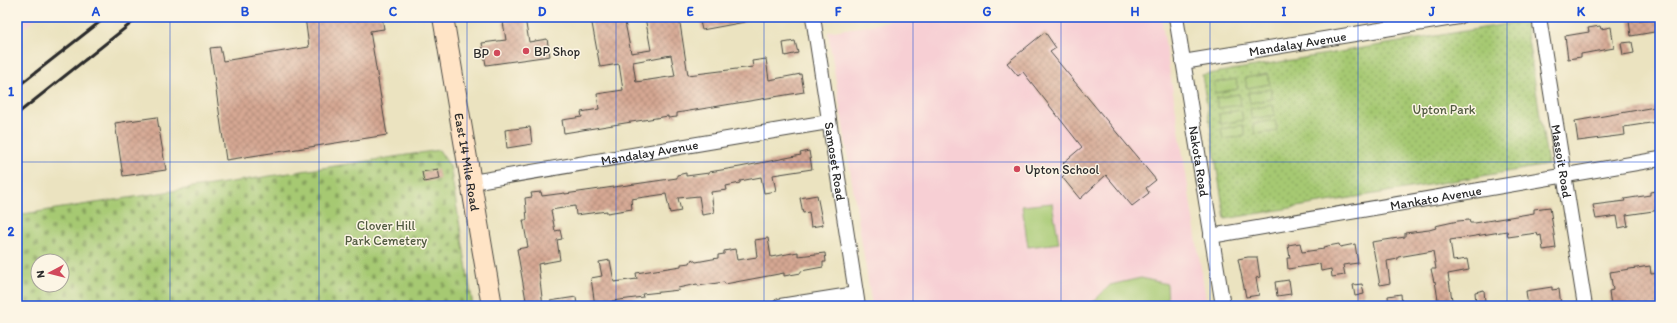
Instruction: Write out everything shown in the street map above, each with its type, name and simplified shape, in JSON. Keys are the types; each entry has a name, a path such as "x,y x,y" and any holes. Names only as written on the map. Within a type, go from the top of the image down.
{"main road":[{"name":"East 14 Mile Road","path":"443,17 492,306"}],"street":[{"name":"Samoset Road","path":"813,17 828,122 857,300"},
{"name":"Nakota Road","path":"1176,17 1222,306"},
{"name":"Mandalay Avenue","path":"1183,62 1459,17"},
{"name":"Massoit Road","path":"1539,17 1585,306"},
{"name":"Mandalay Avenue","path":"472,182 828,122"},
{"name":"Mankato Avenue","path":"1211,236 1660,159"},
{"path":"780,306 857,300"}],"shaded area":[{"path":"17,17 38,17 17,33"},
{"name":"Upton School","path":"917,17 1161,17 1207,306 872,306 828,32"}],"green space":[{"name":"Upton Park","path":"1525,21 1548,165 1225,219 1202,75"},
{"path":"1268,74 1270,84 1247,88 1245,78"},
{"path":"1236,79 1238,89 1215,93 1214,83"},
{"path":"1271,89 1272,99 1250,103 1248,93"},
{"path":"1239,94 1241,105 1218,108 1216,98"},
{"path":"1273,105 1275,115 1252,119 1250,109"},
{"path":"1241,110 1243,120 1220,124 1219,114"},
{"path":"1275,120 1277,131 1255,134 1253,124"},
{"path":"1243,125 1245,136 1223,139 1221,129"},
{"name":"Clover Hill Park Cemetery","path":"439,150 450,166 473,306 17,306 17,215"},
{"path":"1052,203 1059,243 1028,247 1022,206"},
{"path":"1141,278 1167,284 1168,306 1089,306 1110,285"}],"building":[{"path":"305,17 382,17 384,29 370,31 387,135 226,160 210,48 220,47 223,61 309,47"},
{"path":"624,17 631,53 651,50 645,17 679,17 688,75 753,67 752,61 766,59 769,80 801,74 804,92 677,113 677,117 668,118 668,116 564,133 562,120 582,117 581,112 599,109 597,94 623,90 619,64 600,67 591,18","holes":["671,55 675,76 636,82 633,62"]},
{"path":"699,17 745,17 745,22 702,30"},
{"path":"525,18 529,42 547,39 550,56 486,65 482,43 506,40 503,22"},
{"path":"1660,18 1660,31 1631,36 1629,21"},
{"path":"1600,26 1601,29 1611,27 1614,48 1581,54 1581,57 1568,59 1565,36 1589,32 1588,28"},
{"path":"1045,32 1056,48 1050,52 1156,180 1146,188 1149,193 1132,206 1106,175 1080,199 1062,177 1069,171 1063,163 1082,147 1023,72 1018,76 1007,63"},
{"path":"795,41 798,53 785,56 783,43"},
{"path":"1632,42 1634,53 1623,55 1621,43"},
{"path":"1655,107 1657,122 1624,127 1625,135 1578,141 1575,121"},
{"path":"157,117 166,170 123,176 115,123"},
{"path":"530,127 532,144 507,148 505,130"},
{"path":"809,151 812,169 773,175 776,191 764,193 761,177 740,181 740,183 726,186 727,190 711,192 714,213 702,215 699,196 678,198 681,211 670,213 666,194 631,199 632,209 607,213 607,211 576,215 575,206 551,210 555,231 560,230 562,239 557,240 560,260 538,264 543,306 527,306 517,249 528,247 523,220 527,220 525,198 532,197 531,193 541,192 542,196 565,194 677,178 677,175 686,173 686,176 709,173 801,155 800,153"},
{"path":"438,169 440,179 424,182 422,172"},
{"path":"1660,190 1660,210 1626,215 1628,226 1619,228 1617,216 1596,219 1593,205 1625,201 1624,199 1650,195 1650,192"},
{"path":"817,195 823,225 811,227 809,212 803,213 800,198"},
{"path":"1550,207 1556,248 1543,250 1541,235 1538,236 1537,233 1508,237 1507,231 1450,240 1453,261 1467,259 1469,270 1448,274 1453,306 1439,306 1435,281 1434,282 1431,269 1436,269 1433,251 1398,257 1398,259 1387,261 1390,283 1380,285 1372,242 1405,237 1405,233 1429,230 1436,228 1435,226 1458,221 1469,220 1470,223 1475,223 1534,213 1534,209"},
{"path":"768,238 771,257 798,252 798,256 825,253 826,262 823,262 823,267 801,271 801,273 784,276 784,273 725,284 724,282 698,286 697,284 678,288 679,290 642,294 643,297 612,301 613,303 595,306 591,278 602,276 599,262 610,260 614,282 637,279 636,273 681,266 681,264 690,263 692,259 696,262 718,258 718,255 724,254 724,251 735,249 737,260 757,257 755,240"},
{"path":"1300,243 1302,252 1324,249 1323,247 1339,244 1340,247 1355,244 1358,263 1343,265 1345,275 1332,277 1331,269 1321,271 1320,264 1288,269 1287,258 1290,258 1288,245"},
{"path":"1257,257 1260,277 1256,278 1259,295 1246,297 1238,259"},
{"path":"1650,266 1651,274 1660,273 1660,306 1611,306 1609,291 1613,290 1610,272"},
{"path":"1289,280 1291,294 1277,296 1275,282"},
{"path":"1362,284 1364,294 1355,296 1353,285"},
{"path":"1552,287 1552,290 1559,289 1561,306 1528,306 1526,291"},
{"path":"1484,290 1485,302 1476,304 1475,292"},
{"path":"1401,294 1402,306 1389,306 1388,296"},
{"path":"576,297 577,306 550,306 550,301"}],"railway":[{"path":"17,87 106,17"},
{"path":"17,114 139,17"}],"place":[{"name":"BP Shop","path":"526,51"},
{"name":"BP","path":"497,53"},
{"name":"Upton School","path":"1017,169"}]}
